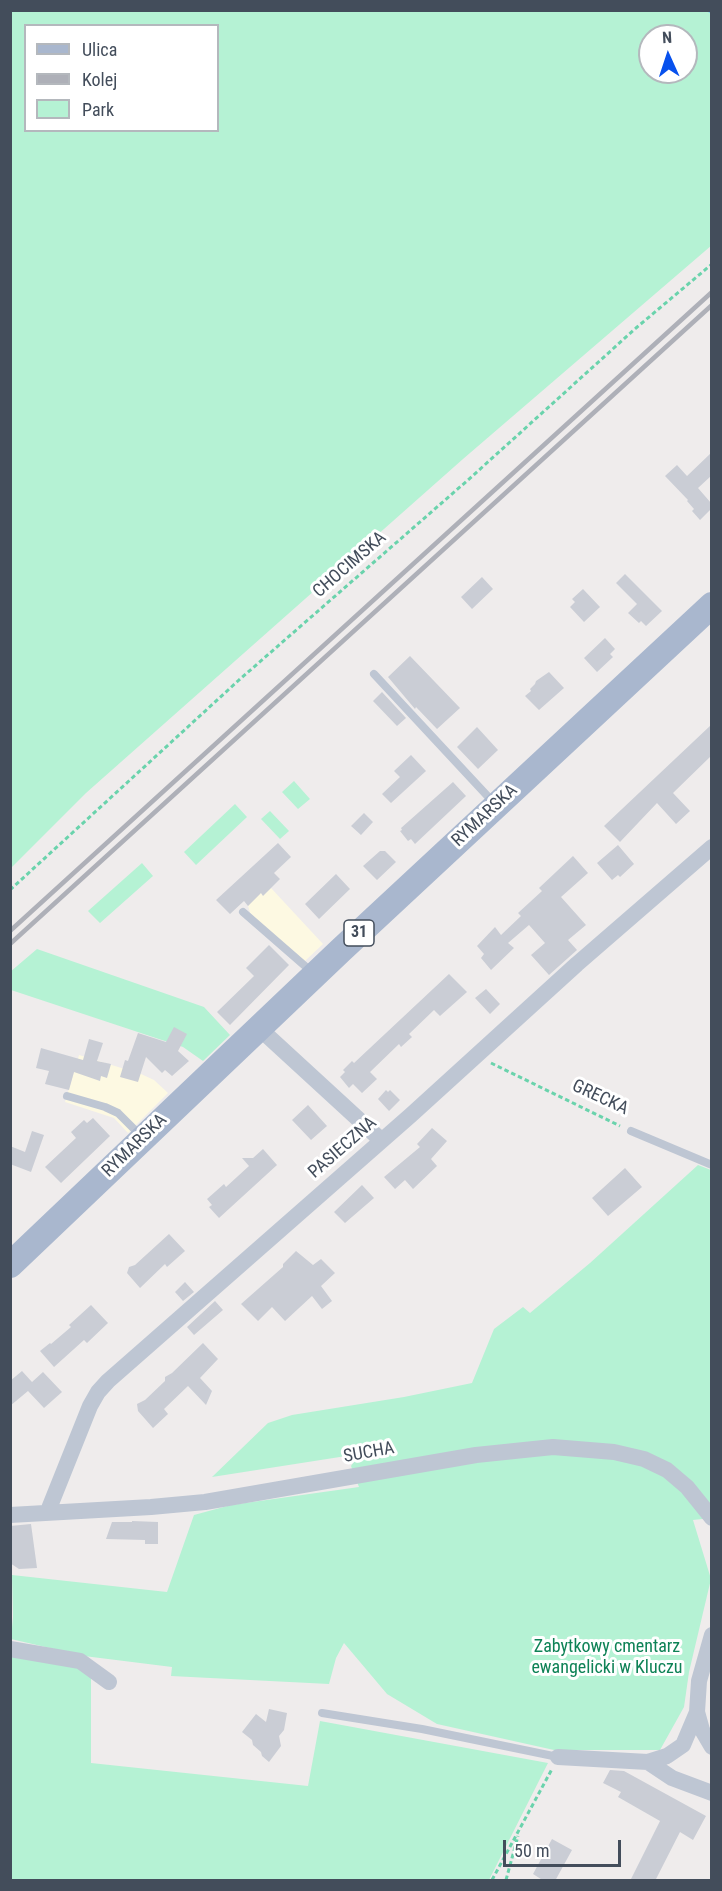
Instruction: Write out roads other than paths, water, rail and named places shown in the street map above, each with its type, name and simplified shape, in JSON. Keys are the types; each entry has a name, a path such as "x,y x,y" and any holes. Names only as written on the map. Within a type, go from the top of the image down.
{"main road":[{"name":"RYMARSKA","path":"10,1265 711,604"}],"street":[{"name":"PASIECZNA","path":"48,1511 90,1406 108,1381 711,847"},
{"path":"259,1028 381,1140"},
{"name":"SUCHA","path":"10,1515 204,1502 476,1455 553,1447 614,1452 644,1460 667,1470 687,1486 711,1518"},
{"path":"711,1635 699,1681 697,1712 702,1730 711,1747"},
{"path":"10,1649 80,1661 109,1682"},
{"path":"558,1757 648,1762 667,1756 682,1745 697,1712"},
{"path":"648,1762 672,1778 711,1793"}],"lane":[{"path":"374,674 496,805"},
{"path":"243,912 315,975"},
{"path":"67,1096 118,1113 144,1138"},
{"name":"GRECKA","path":"631,1131 711,1165"},
{"path":"322,1713 422,1729 558,1757"}],"railway":[{"path":"10,931 712,292"},
{"path":"10,944 712,305"}],"park label":[{"name":"Zabytkowy cmentarz ewangelicki w Kluczu","path":"607,1657"}]}
